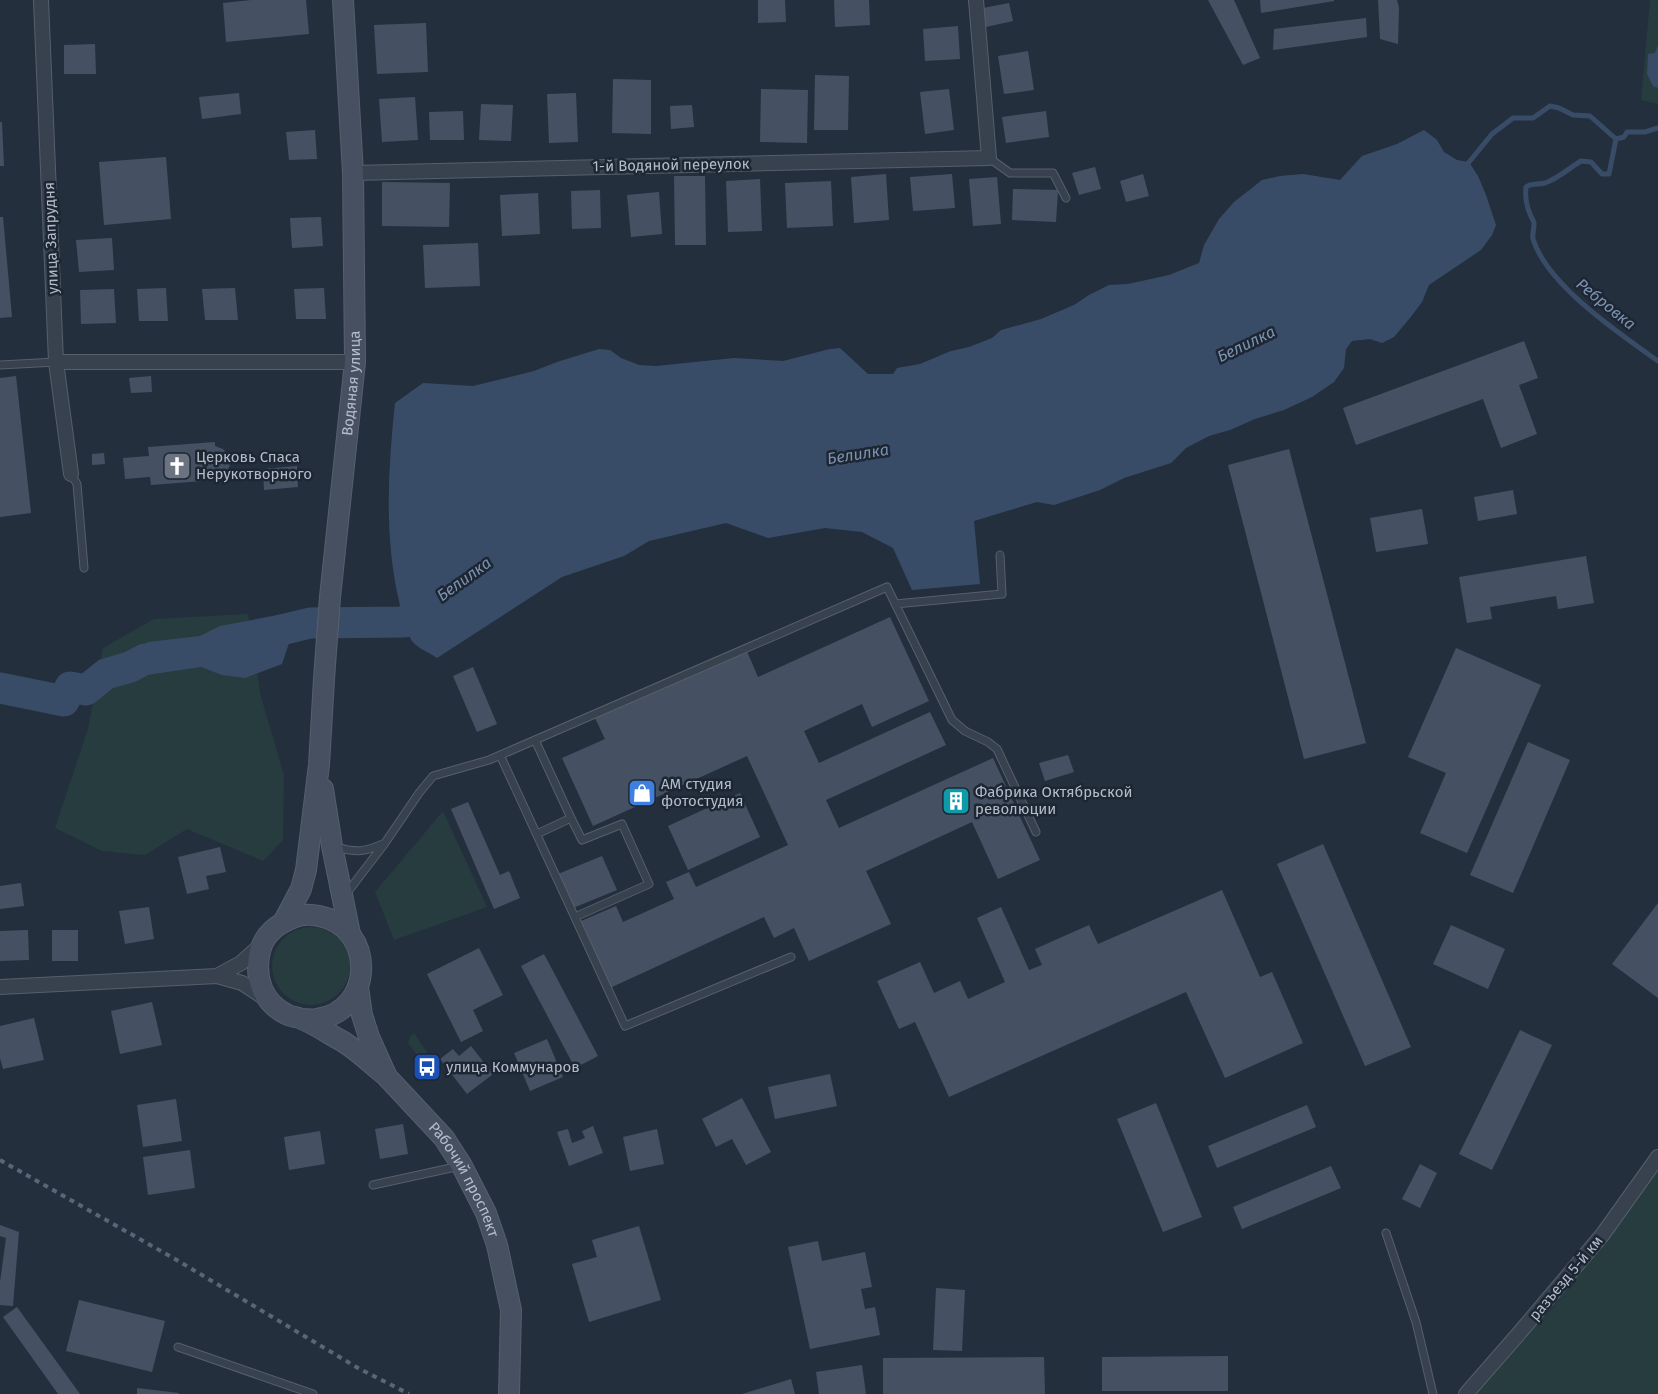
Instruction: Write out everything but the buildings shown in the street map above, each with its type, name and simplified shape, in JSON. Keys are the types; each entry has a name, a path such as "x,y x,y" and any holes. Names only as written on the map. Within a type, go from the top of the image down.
{"street":[{"name":"улица Запрудня","path":"41,0 56,362 71,474"},
{"name":"Водяная улица","path":"319,765 330,597 355,362 353,173 343,0"},
{"path":"976,0 988,158"},
{"name":"1-й Водяной переулок","path":"353,173 988,158"},
{"path":"56,362 355,362"},
{"path":"319,765 332,846 350,934"},
{"path":"284,921 300,889 306,870 319,765"},
{"path":"217,976 241,963 262,944 273,929 284,921 296,916 312,914 326,917 340,924 350,934 358,947 362,961 362,974 358,987 348,1003 333,1014 317,1019 302,1019"},
{"path":"262,944 257,965 258,979 262,990 270,1002"},
{"path":"0,987 217,976 242,983 287,1014 302,1019 344,1042 387,1077"},
{"name":"Рабочий проспект","path":"358,987 362,1015 369,1037 387,1077 444,1138 462,1166 486,1213 497,1245 511,1310 510,1394"},
{"name":"разъезд 5-й км","path":"1466,1394 1603,1234 1658,1157"}],"lane":[{"path":"988,158 1010,173 1053,173 1066,198"},
{"path":"0,365 56,362"},
{"path":"71,474 77,484 84,568"},
{"path":"895,604 1002,594 1000,555"},
{"path":"343,899 433,776 500,755 887,587 952,720 965,731 988,742 997,749 1036,832"},
{"path":"535,740 582,840 622,824 649,884 575,917"},
{"path":"500,755 625,1026 791,956"},
{"path":"537,834 571,818"},
{"path":"332,846 352,852 368,851 385,843"},
{"path":"373,1185 462,1166"},
{"path":"1386,1233 1416,1322 1433,1394"},
{"path":"178,1346 313,1394"}],"green space":[{"path":"1650,0 1658,0 1658,104 1641,100"},
{"path":"248,614 261,697 284,775 283,840 263,861 187,829 145,855 102,851 55,828 88,729 103,648 154,619"},
{"path":"443,811 487,907 394,940 375,892"},
{"path":"311,927 326,930 343,944 347,951 350,966 347,981 333,998 326,1002 311,1005 296,1002 279,988 275,981 272,966 275,951 289,934 296,930"},
{"path":"414,1033 442,1075 440,1079 435,1078 408,1043"},
{"path":"1658,1169 1658,1394 1469,1394 1552,1309"}],"water":[{"path":"1658,45 1658,88 1653,86 1647,74 1648,54 1655,53"},
{"path":"1424,130 1437,140 1444,152 1457,160 1469,162 1478,176 1496,225 1492,235 1481,250 1429,285 1422,302 1394,337 1382,343 1370,339 1352,341 1346,349 1344,368 1334,382 1312,397 1284,410 1209,436 1186,448 1171,463 1124,478 1100,490 1054,505 1037,502 974,521 980,584 912,590 893,548 862,532 825,528 768,538 726,523 649,541 624,556 562,577 437,658 417,646 407,632 394,577 391,552 389,478 395,403 423,383 473,386 534,371 599,349 610,350 621,358 639,365 656,366 734,358 783,361 840,348 868,374 893,374 897,368 920,364 951,351 969,347 992,338 1001,330 1041,319 1074,305 1109,285 1128,284 1169,275 1199,263 1204,245 1219,219 1234,202 1262,180 1303,174 1340,180 1362,156 1397,144"},
{"path":"283,614 309,617 310,623 291,637 282,664 245,678 222,675 201,667 140,676 106,674 148,642 200,636 220,626"},
{"path":"0,681 35,687 64,701 52,708 30,704 17,699 0,697"}],"waterway":[{"name":"Белилка","path":"1465,167 1492,134 1513,118 1533,118 1550,106 1573,115 1590,116 1616,139 1624,137 1627,132 1645,132 1658,128"},
{"name":"Ребровка","path":"1616,139 1609,174 1602,174 1591,162 1581,161 1550,181 1526,187 1527,204 1534,223 1533,239 1553,274 1569,291 1605,323 1658,361"},
{"name":"Белилка","path":"269,633 310,623 404,622 438,598"},
{"name":"Белилка","path":"0,688 64,701 70,687 86,690 106,674 130,667 145,659"}],"railway":[{"path":"0,1160 175,1259 358,1368 409,1394"}],"place":[{"name":"Церковь Спаса Нерукотворного","path":"177,466"},
{"name":"АМ студия фотостудия","path":"642,793"},
{"name":"Фабрика Октябрьской революции","path":"956,801"},
{"name":"улица Коммунаров","path":"427,1067"}]}
